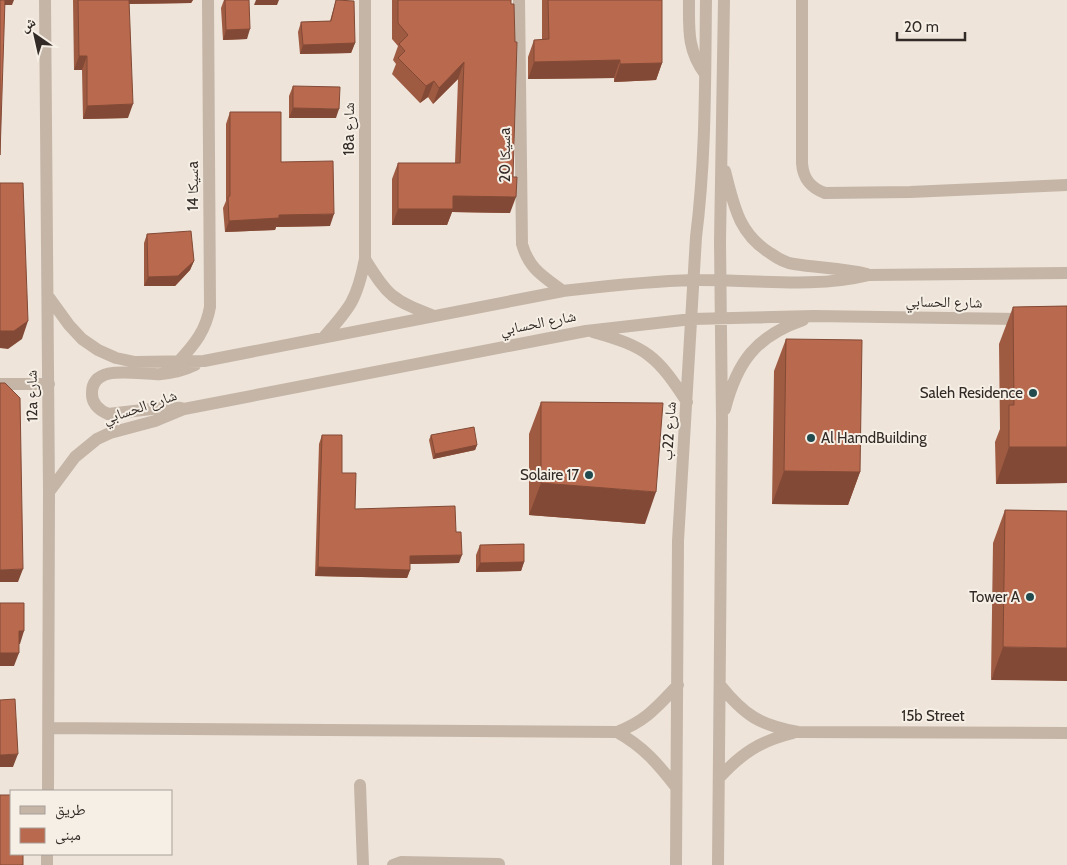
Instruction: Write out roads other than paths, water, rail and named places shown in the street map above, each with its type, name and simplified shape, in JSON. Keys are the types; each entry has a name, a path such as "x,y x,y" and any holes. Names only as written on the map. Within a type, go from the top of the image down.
{"street":[{"name":"12a شارع","path":"44,0 49,492 48,790"},
{"name":"سيكا 14a","path":"179,361 201,336 206,326 210,306 208,0"},
{"name":"18a شارع","path":"324,337 353,302 360,285 366,259 365,0"},
{"name":"سيكا 20a","path":"520,0 522,244 525,255 534,268 563,291"},
{"path":"689,0 691,47 696,61 705,74"},
{"name":"شارع 22ب","path":"676,865 678,540 696,237 703,172 706,0"},
{"path":"718,865 722,421 720,281 724,0"},
{"path":"802,0 802,163 806,179 818,190 825,194 1067,185"},
{"path":"721,156 736,212 742,226 756,243 778,258 792,264 850,270 869,275"},
{"path":"366,259 383,286 397,300 435,316"},
{"name":"شارع الحسابي","path":"48,296 69,325 82,339 98,350 116,358 135,362 204,361 563,291 620,285 694,280 840,281 869,275 1067,273"},
{"name":"شارع الحسابي","path":"49,492 75,457 97,439 184,409 586,331 692,319 720,318 814,316 1034,319"},
{"path":"722,421 736,376 747,357 762,340 783,327 814,316"},
{"path":"586,331 631,344 651,356 668,372 687,402"},
{"path":"184,409 169,408 108,414 100,410 94,402 92,393 94,384 100,376 108,373 160,374 183,369 204,361"},
{"path":"0,384 48,384"},
{"path":"49,728 617,732 634,726 649,715 678,685"},
{"name":"15b Street","path":"720,685 735,703 754,718 775,728 798,732 1067,733"},
{"path":"617,732 647,752 676,787"},
{"name":"15b Street","path":"719,778 735,760 754,747 775,737 798,732"},
{"path":"360,785 362,865"},
{"path":"393,865 401,862 500,864"}],"place":[{"name":"Saleh Residence","path":"1033,393"},
{"name":"Al HamdBuilding","path":"811,438"},
{"name":"Solaire 17","path":"589,475"},
{"name":"Tower A","path":"1030,597"}]}
